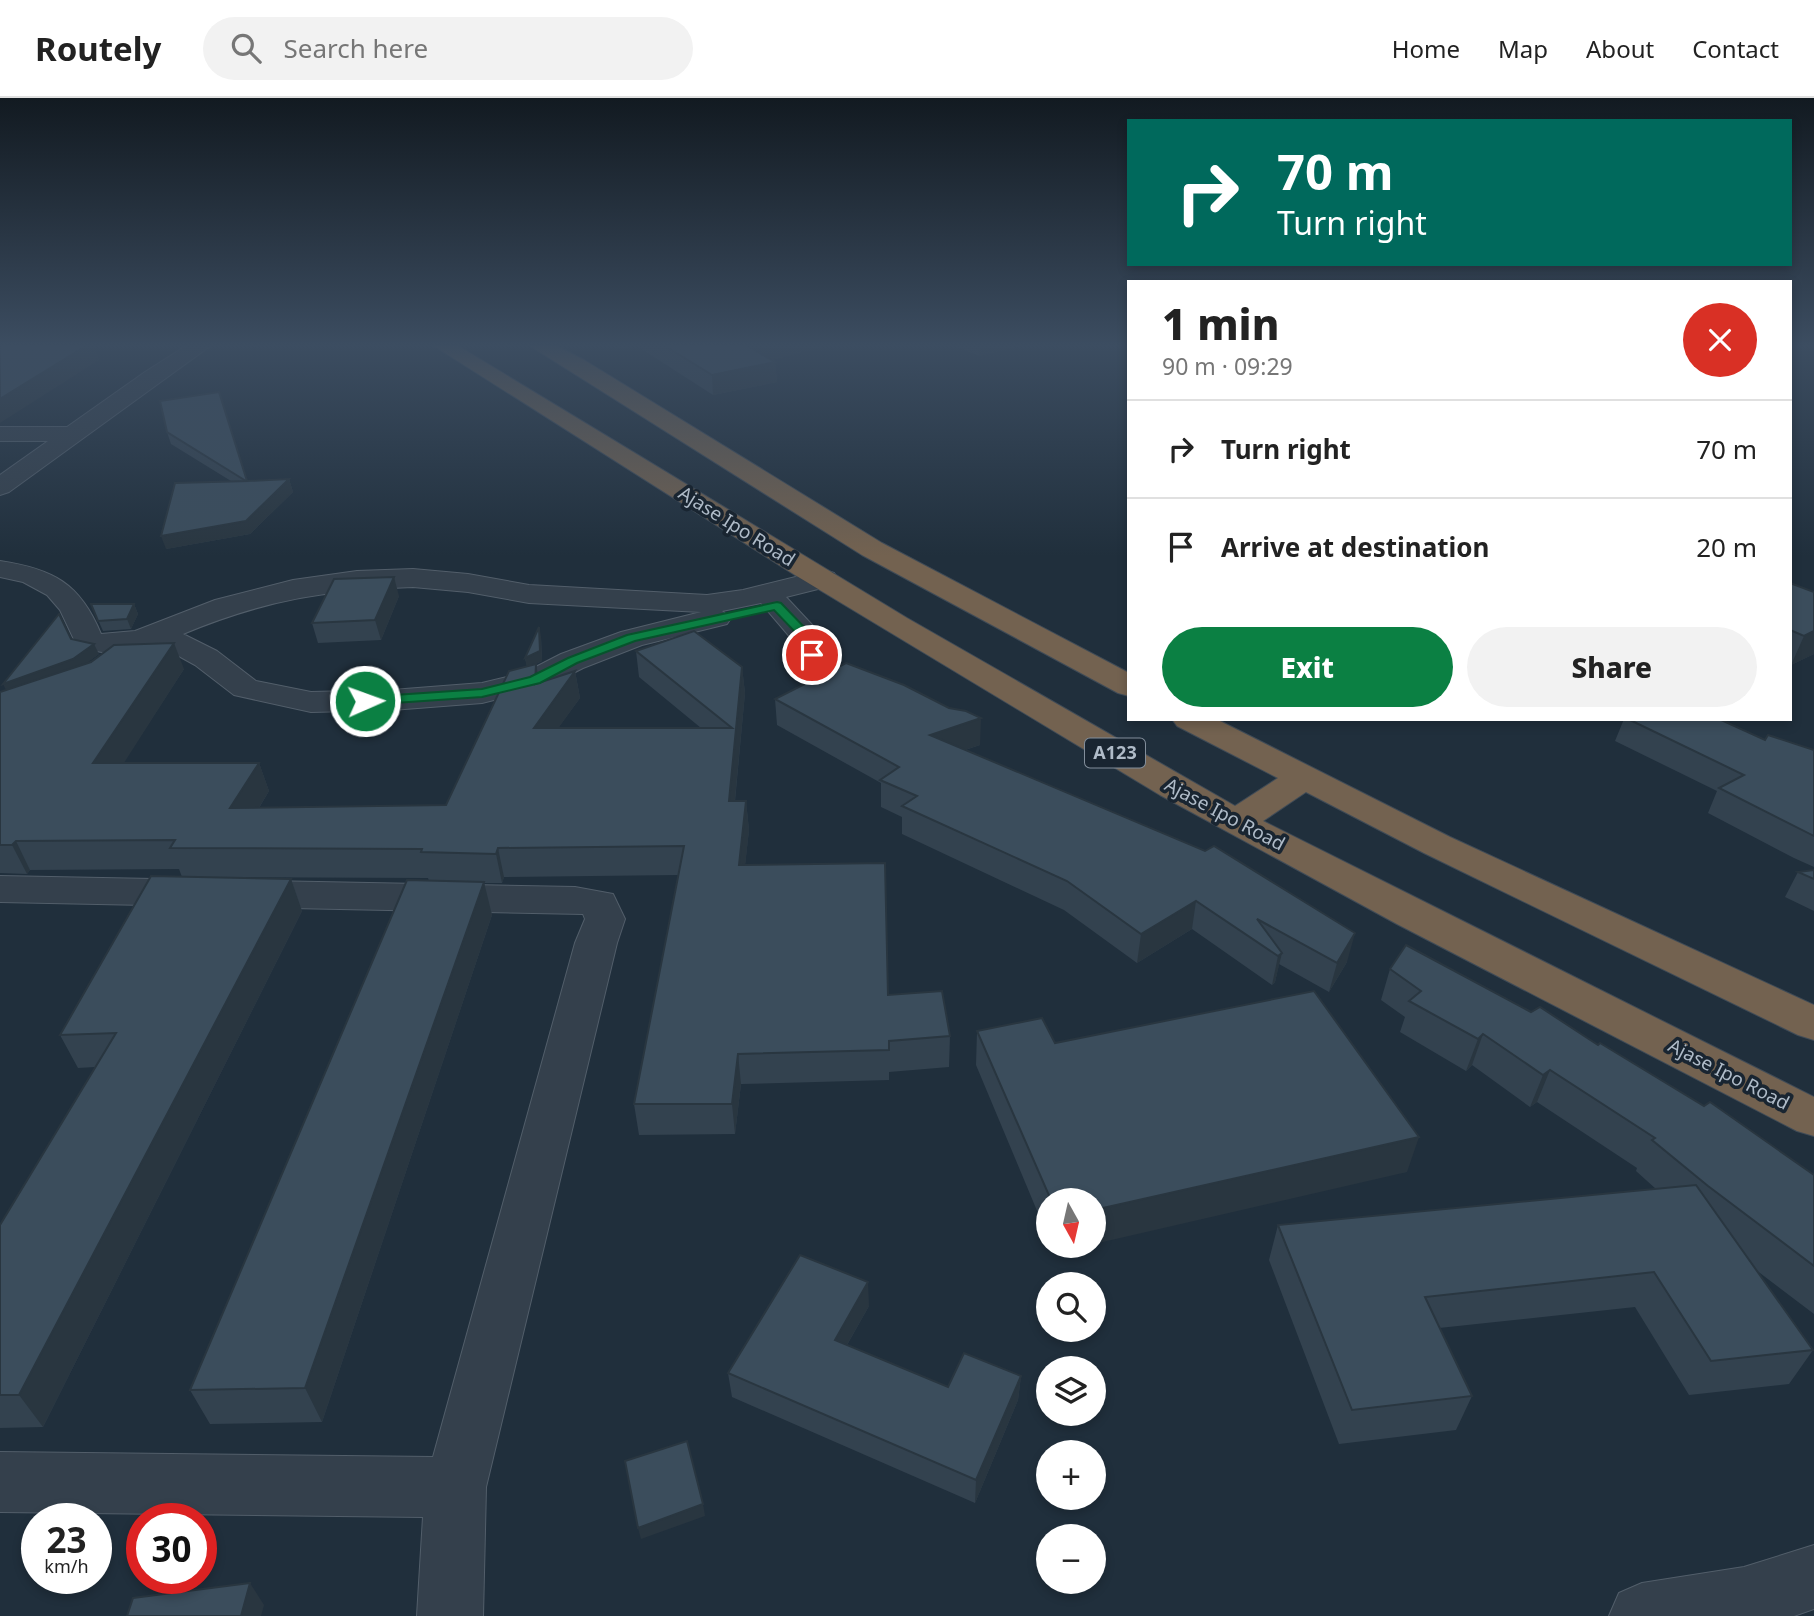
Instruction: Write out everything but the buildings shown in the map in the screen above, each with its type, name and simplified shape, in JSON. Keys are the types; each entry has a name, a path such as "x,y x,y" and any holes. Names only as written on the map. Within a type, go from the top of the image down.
{"highway":[{"name":"Ajase Ipo Road","path":"556,415 982,676 1238,821 1412,914 1814,1118"},
{"path":"658,415 872,549 1127,685"},
{"path":"1193,721 1303,778 1814,1024"},
{"path":"1238,821 1303,778"}],"street":[{"path":"0,487 98,415"},
{"path":"0,434 72,434"},
{"path":"0,569 31,572 52,582 66,600 89,641 108,644 150,637 205,658 245,688 312,702 392,701 482,693 535,680 572,661 632,638 773,600 824,579"},
{"path":"100,671 150,637 225,606 293,589 357,580 413,578 468,583 529,594 662,603 707,604 773,600"},
{"path":"773,600 804,634 812,655 824,671 906,697"},
{"path":"0,889 575,900 599,903 605,919 589,970 455,1488 450,1616"},
{"path":"0,1482 455,1488"},
{"path":"1642,1616 1748,1608 1814,1577"}],"route":[{"path":"365,701 482,693 535,680 572,661 632,638 777,606 804,634 812,655"}]}
